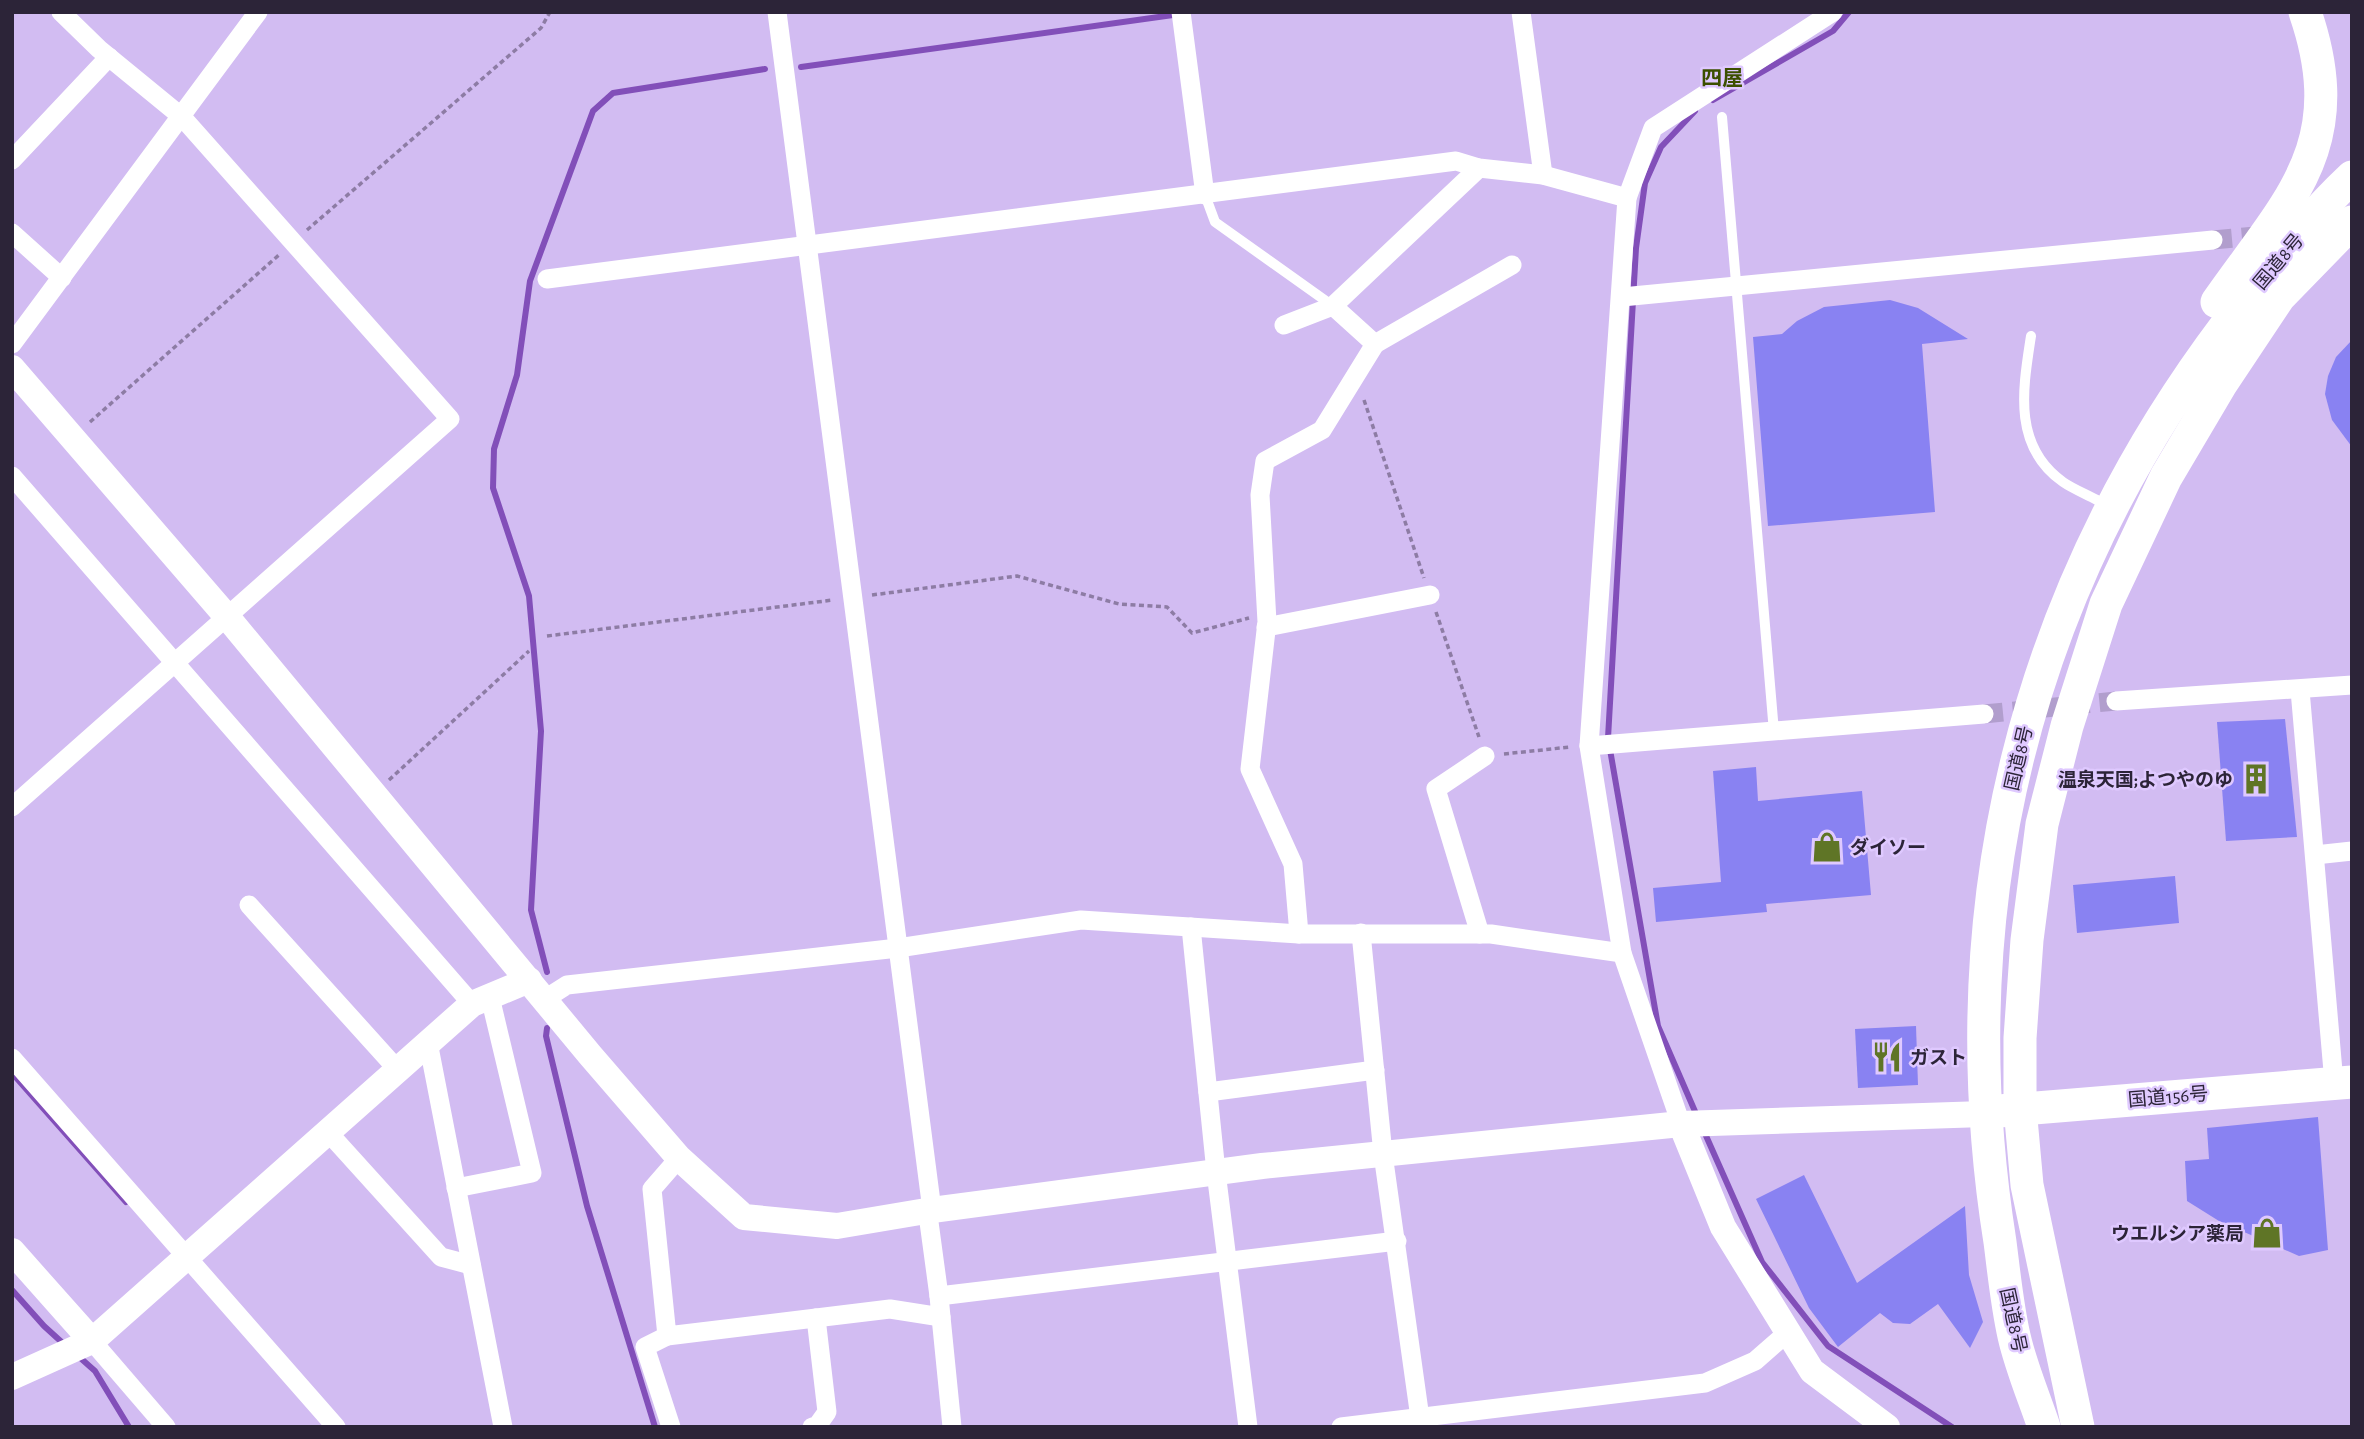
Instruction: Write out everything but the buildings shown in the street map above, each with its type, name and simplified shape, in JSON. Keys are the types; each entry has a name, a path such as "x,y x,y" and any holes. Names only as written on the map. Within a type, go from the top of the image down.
{"highway":[{"path":"2062,612 2080,536 2097,500 2175,362 2299,186 2313,153 2323,99 2316,50 2305,12"},
{"name":"国道8号","path":"2044,1427 2014,1336 1991,1189 1984,1114 1983,1029 1992,881 2021,736 2062,612 2122,486 2179,387 2258,283 2352,177"},
{"name":"国道8号","path":"2077,1427 2027,1185 2020,1108 2020,1038 2027,940 2042,824 2067,726 2106,604 2166,477 2221,384 2279,297 2352,222"},
{"name":"国道156号","path":"1984,1114 2020,1108 2343,1083"}],"street":[{"path":"12,807 450,419 182,117 109,57 61,12"},
{"path":"12,344 258,12"},
{"path":"777,12 932,1210 929,1222 953,1427"},
{"path":"1181,12 1205,195"},
{"path":"1521,12 1543,175"},
{"path":"1833,12 1653,128 1627,198 1623,297 1589,746 1622,953 1723,1227 1812,1371 1887,1427"},
{"path":"12,160 109,57"},
{"path":"547,279 806,243 1456,162 1479,168 1543,175 1627,198"},
{"path":"1284,325 1333,306 1479,168"},
{"path":"12,233 62,278"},
{"path":"1623,297 2213,240"},
{"path":"1299,934 1293,864 1250,769 1266,620 1260,495 1265,461 1322,430 1375,344 1512,265"},
{"path":"1333,306 1375,344"},
{"path":"12,368 228,618 679,1158 744,1217 838,1226 932,1210 1216,1172 1684,1124 1984,1114"},
{"path":"12,476 174,663 481,1000 531,1173 456,1188"},
{"path":"1266,620 1430,594"},
{"path":"2116,701 2352,685"},
{"path":"2300,690 2315,855 2343,1083"},
{"path":"1589,746 1984,714"},
{"path":"1480,934 1436,789 1485,756"},
{"path":"2315,855 2352,850"},
{"path":"249,905 397,1069"},
{"path":"12,1377 77,1348 428,1042 481,1000 567,985 898,948 1081,920 1299,934 1480,934 1622,953"},
{"path":"1191,928 1216,1172 1248,1427"},
{"path":"1361,933 1383,1154 1420,1418"},
{"path":"428,1042 503,1427"},
{"path":"12,1058 181,1260 336,1427"},
{"path":"1208,1092 1376,1070"},
{"path":"327,1131 441,1257 471,1265"},
{"path":"667,1336 652,1189 679,1158"},
{"path":"939,1296 1397,1241"},
{"path":"12,1251 77,1348 166,1427"},
{"path":"671,1427 645,1347 667,1336 890,1309 941,1317"},
{"path":"812,1427 817,1426 827,1412 816,1318"},
{"path":"1341,1427 1705,1383 1755,1361 1787,1333"}],"lane":[{"path":"1722,117 1774,732"},
{"path":"1205,195 1215,222 1333,306"},
{"path":"2031,336 2022,395 2025,429 2039,458 2063,482 2097,500"}],"path":[{"path":"72,438 293,242 541,28 550,12"},
{"path":"547,636 1017,576 1119,604 1167,607 1192,633 1266,620"},
{"path":"374,793 529,651"}],"waterway":[{"path":"1713,100 1833,31 1849,12"},
{"path":"801,67 1173,15"},
{"path":"547,972 531,910 541,731 529,596 493,488 494,449 517,375 530,281 593,111 613,93 765,69"},
{"path":"1695,111 1661,147 1645,183 1636,248 1608,738 1658,1026 1697,1116"},
{"path":"547,1028 546,1036 587,1206 655,1427"},
{"path":"12,1073 126,1202"},
{"path":"1703,1129 1762,1262 1828,1346 1952,1427"},
{"path":"12,1290 66,1346"},
{"path":"77,1355 95,1371 129,1427"}],"tunnel":[{"path":"2213,240 2267,235"},
{"path":"1984,714 2116,701"}],"place":[{"name":"温泉天国;よつやのゆ","path":"2256,779"},
{"name":"ダイソー","path":"1827,847"},
{"name":"ガスト","path":"1887,1057"},
{"name":"ウエルシア薬局","path":"2267,1233"}],"district":[{"name":"四屋","path":"1722,78"}]}
